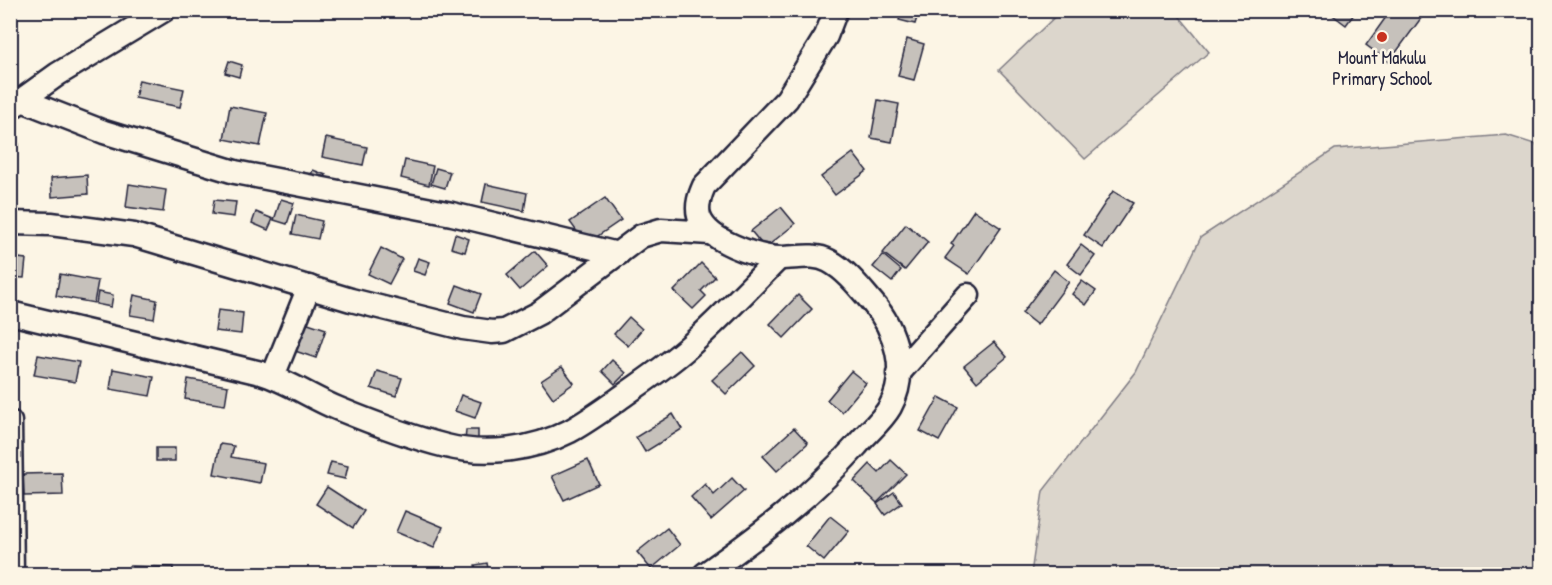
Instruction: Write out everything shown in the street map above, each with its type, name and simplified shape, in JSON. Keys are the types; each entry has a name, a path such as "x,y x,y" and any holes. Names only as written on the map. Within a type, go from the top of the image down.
{"street":[{"path":"16,104 58,74 164,10"},
{"path":"676,230 698,207 704,186 787,99 826,36 836,10"},
{"path":"16,104 236,172 452,214 618,254"},
{"path":"698,207 703,224 710,233"},
{"path":"10,223 72,226 134,235 309,287 464,328 492,332 504,331 539,313 650,231 676,230 710,233 769,261 814,256 829,261 856,284 880,310 890,327 897,349 896,392 889,408 829,476 798,505 705,574"},
{"path":"10,313 273,376 339,410 446,446 473,451 521,447 570,431 666,366 687,348 769,261"},
{"path":"273,376 309,287"},
{"path":"898,374 968,295"},
{"path":"10,422 12,574"}],"shaded area":[{"path":"1061,11 1175,11 1209,52 1085,159 999,70"},
{"path":"1506,135 1541,146 1541,574 1031,574 1043,491 1136,372 1201,237 1335,149"}],"building":[{"path":"902,10 918,14 915,24 899,20"},
{"path":"912,10 942,10 940,18"},
{"path":"1326,10 1357,10 1346,25"},
{"path":"1391,10 1427,10 1389,62 1366,45"},
{"path":"907,39 924,44 914,80 898,76"},
{"path":"229,61 242,65 239,77 225,73"},
{"path":"139,80 184,89 180,107 135,98"},
{"path":"878,100 899,104 892,142 871,138"},
{"path":"230,106 267,113 260,146 224,139"},
{"path":"15,131 19,145 10,148 10,132"},
{"path":"326,138 367,147 363,165 322,157"},
{"path":"853,153 867,171 835,195 821,177"},
{"path":"405,160 433,166 429,185 401,178"},
{"path":"436,168 450,172 445,188 431,184"},
{"path":"313,170 326,175 322,187 308,182"},
{"path":"10,175 14,175 13,198 10,197"},
{"path":"87,175 88,194 52,197 51,178"},
{"path":"129,184 166,190 163,212 126,207"},
{"path":"486,184 527,193 524,211 482,202"},
{"path":"1113,191 1133,203 1103,248 1084,235"},
{"path":"605,198 621,220 586,244 570,222"},
{"path":"281,199 294,203 287,224 274,220"},
{"path":"214,200 236,202 234,217 212,214"},
{"path":"781,207 795,224 765,248 751,231"},
{"path":"974,210 1001,228 969,274 945,258 954,246 951,244"},
{"path":"256,212 273,219 268,230 252,223"},
{"path":"296,215 322,221 318,239 292,234"},
{"path":"906,224 928,242 905,270 883,253"},
{"path":"455,234 469,239 465,252 451,248"},
{"path":"1081,245 1095,256 1081,275 1067,264"},
{"path":"381,248 402,259 389,284 368,274"},
{"path":"535,251 548,266 520,290 507,275"},
{"path":"883,255 901,270 892,282 873,267"},
{"path":"10,257 26,259 24,278 10,277"},
{"path":"418,258 430,262 425,275 413,271"},
{"path":"701,263 715,277 701,291 706,296 693,309 674,291"},
{"path":"1054,270 1069,282 1037,325 1022,313"},
{"path":"60,274 98,281 94,303 56,296"},
{"path":"1082,281 1096,291 1086,305 1072,294"},
{"path":"457,285 481,294 474,312 450,303"},
{"path":"98,292 113,295 111,307 96,304"},
{"path":"134,295 157,300 154,319 130,315"},
{"path":"798,295 812,309 784,338 770,324"},
{"path":"218,310 243,313 241,334 215,331"},
{"path":"629,317 642,329 628,346 614,334"},
{"path":"302,321 326,329 316,358 292,350"},
{"path":"994,342 1007,357 977,382 964,366"},
{"path":"742,352 755,366 726,394 712,380"},
{"path":"38,355 79,362 75,382 34,375"},
{"path":"612,360 626,373 615,384 602,371"},
{"path":"562,367 574,383 553,398 541,381"},
{"path":"113,369 154,377 150,396 110,389"},
{"path":"377,371 402,378 396,396 371,388"},
{"path":"851,371 866,383 842,412 827,400"},
{"path":"188,379 228,386 225,405 185,399"},
{"path":"461,395 481,402 475,418 455,411"},
{"path":"939,397 958,407 939,441 920,431"},
{"path":"673,414 682,429 645,452 636,437"},
{"path":"794,428 808,443 777,471 763,456"},
{"path":"466,430 478,430 478,442 465,442"},
{"path":"220,444 234,446 231,457 264,463 260,483 214,474"},
{"path":"156,448 175,448 175,461 156,461"},
{"path":"588,460 599,484 564,500 552,476"},
{"path":"891,460 906,474 877,503 854,481 870,464 879,473"},
{"path":"331,462 348,466 345,479 327,475"},
{"path":"62,473 63,495 24,496 23,474"},
{"path":"732,478 744,491 711,520 691,497 705,484 714,495"},
{"path":"327,487 364,511 353,528 316,504"},
{"path":"894,492 902,503 885,515 877,504"},
{"path":"405,511 443,527 434,548 396,532"},
{"path":"830,516 849,531 824,561 806,546"},
{"path":"667,528 680,545 651,569 637,552"},
{"path":"487,563 489,574 477,574 475,565"},
{"path":"129,566 173,567 173,574 129,574"},
{"path":"64,568 65,574 26,574 26,573"}],"place":[{"name":"Mount Makulu Primary School","path":"1382,37"}]}
